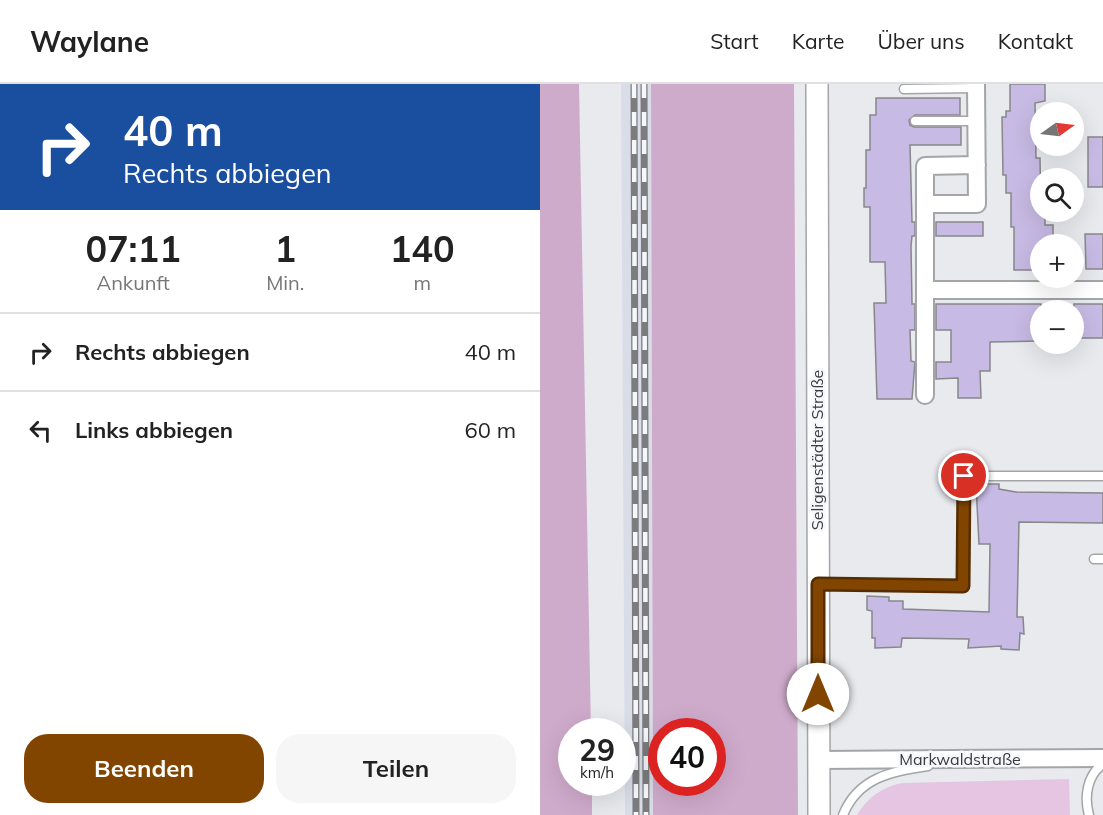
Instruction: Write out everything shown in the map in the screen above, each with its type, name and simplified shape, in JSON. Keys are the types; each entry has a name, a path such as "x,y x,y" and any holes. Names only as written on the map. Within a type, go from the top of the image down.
{"street":[{"path":"926,204 977,204 976,86"},
{"name":"Seligenstädter Straße","path":"819,87 819,815"},
{"path":"925,395 925,166 977,165"},
{"path":"925,290 1103,290"},
{"name":"Markwaldstraße","path":"818,760 1103,758"}],"lane":[{"path":"904,88 976,86"},
{"path":"915,121 976,121"},
{"path":"818,584 963,586 964,476 1103,476"},
{"path":"843,815 853,796 873,779 916,768 986,759"},
{"path":"1089,815 1088,785 1103,764"}],"shaded area":[{"path":"540,84 579,84 591,718 558,718 558,796 592,796 592,815 540,815"},
{"path":"621,84 651,84 653,718 648,718 648,796 653,796 653,815 625,815 625,796 636,796 636,718 624,718"},
{"path":"651,84 794,84 798,815 653,815 653,796 726,796 726,718 653,718"},
{"path":"1069,779 1070,815 857,815 876,794 902,783"}],"building":[{"path":"1010,84 1045,84 1045,101 1030,102 1030,156 1040,158 1040,168 1030,168 1030,222 1045,222 1045,225 1053,225 1053,234 1030,234 1030,270 1014,270 1011,193 1006,193 1006,175 1003,175 1002,117 1006,117 1006,111 1010,111"},
{"path":"876,98 960,98 960,115 915,115 909,120 910,125 914,127 961,127 961,145 910,145 912,222 915,222 915,236 912,236 911,246 912,304 915,304 915,330 910,330 911,361 915,362 912,399 877,399 874,303 886,303 885,262 870,262 870,207 864,207 866,150 870,150 870,115 876,115"},
{"path":"1088,137 1103,137 1103,187 1088,187"},
{"path":"936,222 983,222 983,236 936,236"},
{"path":"1085,234 1103,234 1103,269 1086,269"},
{"path":"936,304 1030,304 1030,341 990,342 990,371 980,371 981,398 958,398 958,378 936,379 936,362 951,362 951,330 936,330"},
{"path":"1084,304 1103,304 1103,338 1084,338"},
{"path":"976,484 999,484 999,489 1016,492 1103,493 1103,523 1019,522 1017,617 1023,617 1024,634 1020,633 1019,650 1001,649 1001,646 968,648 969,639 902,638 901,647 875,648 875,638 872,638 872,611 867,610 867,596 889,597 889,601 903,601 903,609 989,612 990,544 979,544"}],"railway":[{"path":"634,84 636,815"},
{"path":"644,84 646,815"}],"route":[{"path":"818,694 818,584 963,586 964,476"}]}
